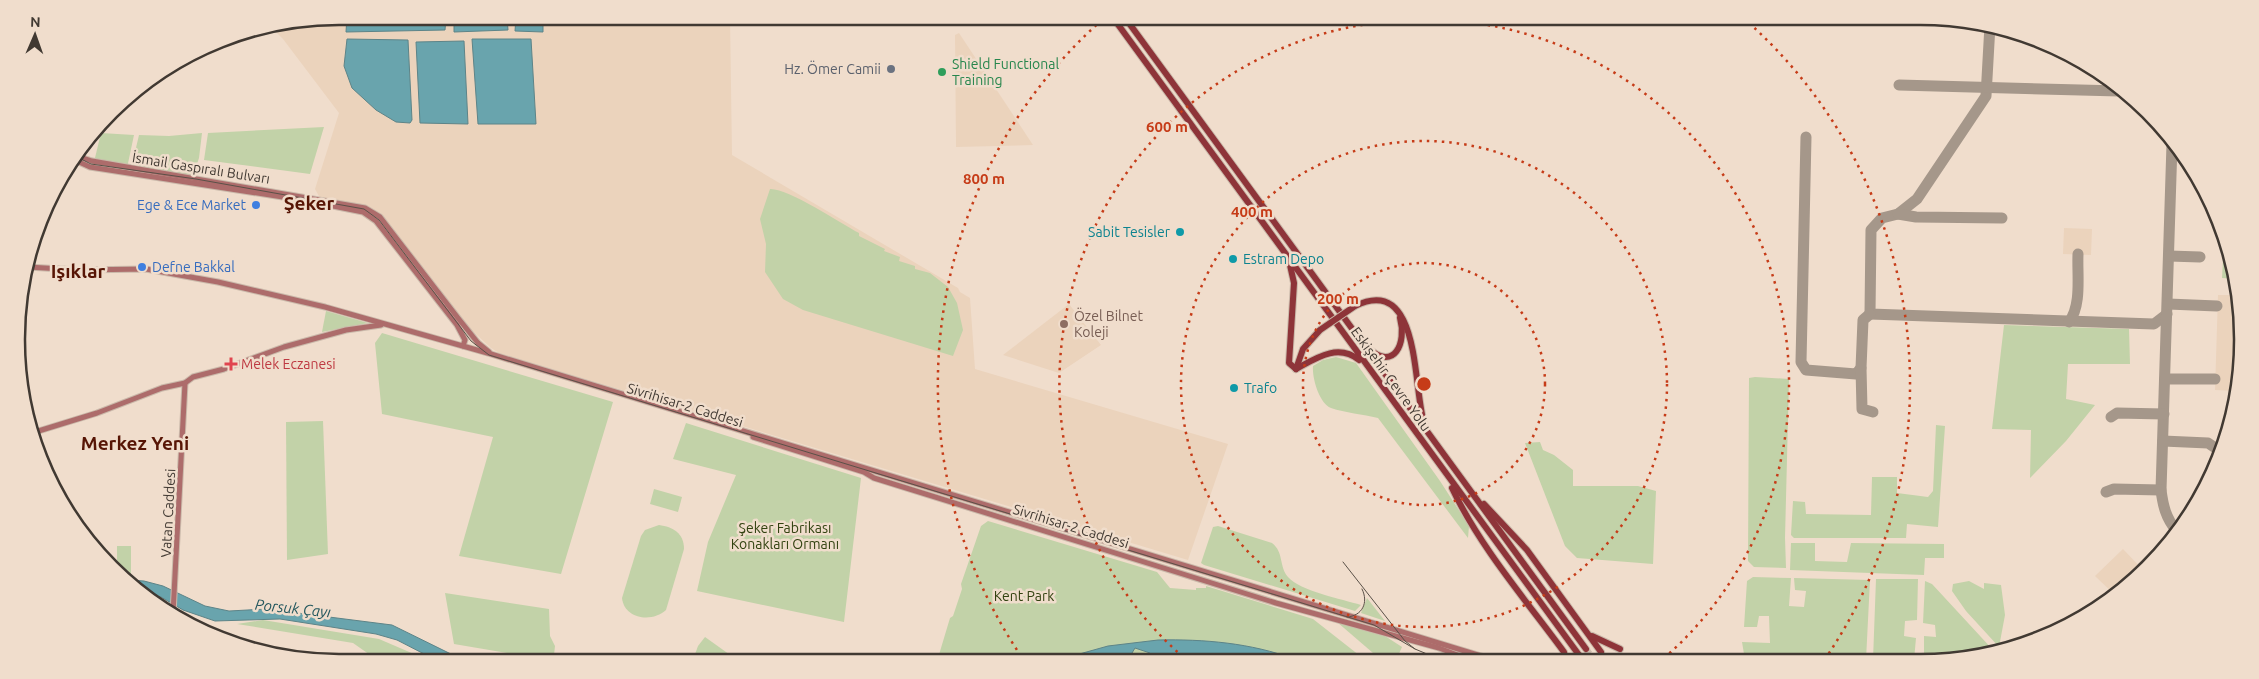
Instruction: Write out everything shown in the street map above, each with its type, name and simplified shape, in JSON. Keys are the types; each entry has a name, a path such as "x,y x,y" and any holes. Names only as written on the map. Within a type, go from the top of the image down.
{"highway":[{"name":"Eskişehir Çevre Yolu","path":"1118,25 1578,654"},
{"name":"Eskişehir Çevre Yolu","path":"1130,25 1586,649"},
{"path":"1287,258 1294,282 1289,363 1296,369"},
{"path":"1296,369 1303,349 1320,330 1355,306 1376,300 1387,303 1397,310 1405,322 1410,336 1423,420 1429,436"},
{"path":"1359,339 1378,355 1394,354 1400,348 1403,335 1397,310"},
{"path":"1296,369 1322,354 1336,352 1353,356 1367,367"},
{"path":"1446,475 1459,502 1503,569 1564,654"},
{"path":"1464,483 1528,550 1601,652"},
{"path":"1589,634 1620,649"}],"main road":[{"name":"İsmail Gaspıralı Bulvarı","path":"83,158 365,208 380,216 478,343 491,354"},
{"path":"80,162 90,167 308,201 364,212 376,220 457,325 465,340 463,346"},
{"path":"34,267 78,270 146,269 244,288 325,307 385,324"},
{"name":"Sivrihisar-2 Caddesi","path":"385,324 491,354 1294,597 1475,654"},
{"name":"Sivrihisar-2 Caddesi","path":"385,324 864,472 874,478 1197,576 1276,603 1418,642 1453,654"},
{"path":"39,431 97,413 162,388 185,383 192,377 224,369 284,347 346,330 385,324"},
{"name":"Vatan Caddesi","path":"173,606 185,383"}],"shaded area":[{"path":"340,25 730,25 732,155 958,288 960,292 970,298 975,369 1228,444 1188,560 499,353 466,325 381,214 370,208 320,198 315,189 339,113 276,32"},
{"path":"959,33 1033,145 956,147 955,35"},
{"path":"2064,228 2092,229 2091,255 2063,254"},
{"path":"2218,295 2231,295 2234,340 2230,391 2215,390"},
{"name":"Özel Bilnet Koleji","path":"1069,304 1101,345 1059,373 1003,355"},
{"path":"2123,549 2138,565 2110,590 2095,576"}],"green space":[{"path":"324,127 310,174 204,160 208,133"},
{"path":"102,133 134,135 127,168 94,162"},
{"path":"202,133 199,158 193,176 131,169 139,135 169,136"},
{"path":"770,189 789,194 814,207 859,233 859,236 885,249 884,251 900,257 899,261 915,266 915,269 930,273 948,287 957,303 963,330 953,356 803,310 783,299 765,272 766,244 760,219"},
{"path":"2223,260 2228,278 2222,278"},
{"path":"326,311 368,323 322,332"},
{"path":"2004,325 2129,329 2130,364 2068,364 2066,399 2095,405 2066,441 2030,478 2031,430 1992,429"},
{"path":"382,333 613,402 561,574 459,556 493,437 382,414 375,343"},
{"path":"1336,357 1356,363 1440,481 1469,526 1468,538 1378,418 1336,410 1323,401 1315,383 1313,366 1323,360"},
{"path":"1749,378 1789,379 1786,568 1754,567 1748,561"},
{"path":"323,421 328,554 287,560 286,422"},
{"name":"Şeker Fabrikası Konakları Ormanı","path":"686,423 861,478 844,622 697,591 708,542 736,475 673,459"},
{"path":"1936,425 1945,426 1938,527 1907,524 1906,538 1794,538 1791,535 1793,501 1805,502 1806,514 1871,515 1872,477 1897,477 1897,493 1928,497 1933,491"},
{"path":"1540,442 1543,450 1554,455 1573,470 1573,486 1638,486 1656,491 1653,564 1577,558 1565,546 1525,443"},
{"path":"654,489 682,497 678,512 650,504"},
{"name":"Kent Park","path":"988,521 1157,572 1170,588 1196,590 1196,588 1206,588 1206,586 1313,619 1358,654 939,654 981,526"},
{"path":"659,525 669,527 677,532 684,543 684,549 666,610 654,617 640,617 628,611 622,598 641,536 645,530"},
{"path":"1218,526 1272,543 1280,555 1285,573 1294,582 1322,594 1361,605 1355,611 1204,565 1201,563 1213,527"},
{"path":"1791,543 1815,543 1815,561 1847,562 1851,543 1944,544 1944,558 1925,558 1924,575 1790,570"},
{"path":"117,546 131,546 131,575 117,562"},
{"path":"1753,577 1791,578 1789,606 1804,607 1806,591 1795,590 1794,578 1870,580 1866,654 1744,654 1742,642 1770,643 1769,616 1759,616 1757,627 1744,627 1747,581"},
{"path":"1876,579 1918,579 1917,620 1905,621 1904,636 1916,638 1915,654 1873,654"},
{"path":"1925,581 1932,584 1989,646 1961,651 1924,654 1924,636 1936,637 1935,625 1923,623"},
{"path":"1969,581 1984,589 1984,583 2001,585 2005,615 2000,643 1996,644 1966,611 1952,591 1953,584"},
{"path":"445,593 549,609 550,636 555,646 554,654 512,654 454,644"},
{"path":"1367,598 1385,621 1361,613"},
{"path":"263,620 379,639 414,654 369,654 353,643 237,624"},
{"path":"1337,622 1385,636 1402,647 1399,654 1374,654"},
{"path":"705,637 729,654 695,654 698,646"}],"water":[{"path":"346,25 445,25 445,30 346,32"},
{"path":"454,25 508,25 508,30 454,32"},
{"path":"515,25 543,25 543,32 515,31"},
{"path":"347,39 408,40 412,120 410,123 396,122 376,110 352,88 344,66"},
{"path":"472,39 531,39 536,124 478,124"},
{"path":"464,41 468,124 420,123 416,42"},
{"path":"138,581 163,586 205,606 229,611 266,609 392,625 451,654 424,654 397,640 376,634 280,619 215,621 183,610"},
{"path":"1158,640 1193,640 1227,643 1278,654 1151,654 1135,648 1133,654 1079,654 1108,646"}],"taxiway":[{"path":"1990,33 1986,96 1917,199 1898,214 1882,218 1871,230 1870,314 2154,324 2167,314"},
{"path":"1899,85 2112,91"},
{"path":"1806,137 1801,362 1806,370 1856,374 1861,368"},
{"path":"2172,152 2161,490 2166,512 2173,525"},
{"path":"1898,214 1916,217 2002,218"},
{"path":"2069,322 2076,307 2078,254"},
{"path":"2169,256 2200,257"},
{"path":"2168,304 2217,306"},
{"path":"1870,314 1863,320 1862,409 1873,412"},
{"path":"2165,379 2215,379"},
{"path":"2111,417 2117,413 2164,414"},
{"path":"2163,441 2208,443 2214,447"},
{"path":"2106,492 2114,489 2161,490"}],"tunnel":[{"path":"1586,649 1590,654"}],"tram line":[{"path":"82,159 91,164 196,179 364,209 379,220 471,341 489,355 1374,625 1415,649"},
{"path":"1343,562 1405,641 1415,649 1427,654"},
{"path":"1347,617 1357,614 1363,608 1365,599 1362,589"}],"place":[{"name":"Hz. Ömer Camii","path":"891,69"},
{"name":"Shield Functional Training","path":"942,72"},
{"name":"Ege & Ece Market","path":"256,205"},
{"name":"Sabit Tesisler","path":"1180,232"},
{"name":"Estram Depo","path":"1233,259"},
{"name":"Defne Bakkal","path":"142,267"},
{"name":"Özel Bilnet Koleji","path":"1064,324"},
{"name":"Melek Eczanesi","path":"231,364"},
{"name":"Trafo","path":"1234,388"}],"district":[{"name":"Şeker","path":"309,203"},
{"name":"Işıklar","path":"78,271"},
{"name":"Merkez Yeni","path":"135,443"}],"water label":[{"name":"Porsuk Çayı","path":"293,608"}]}
